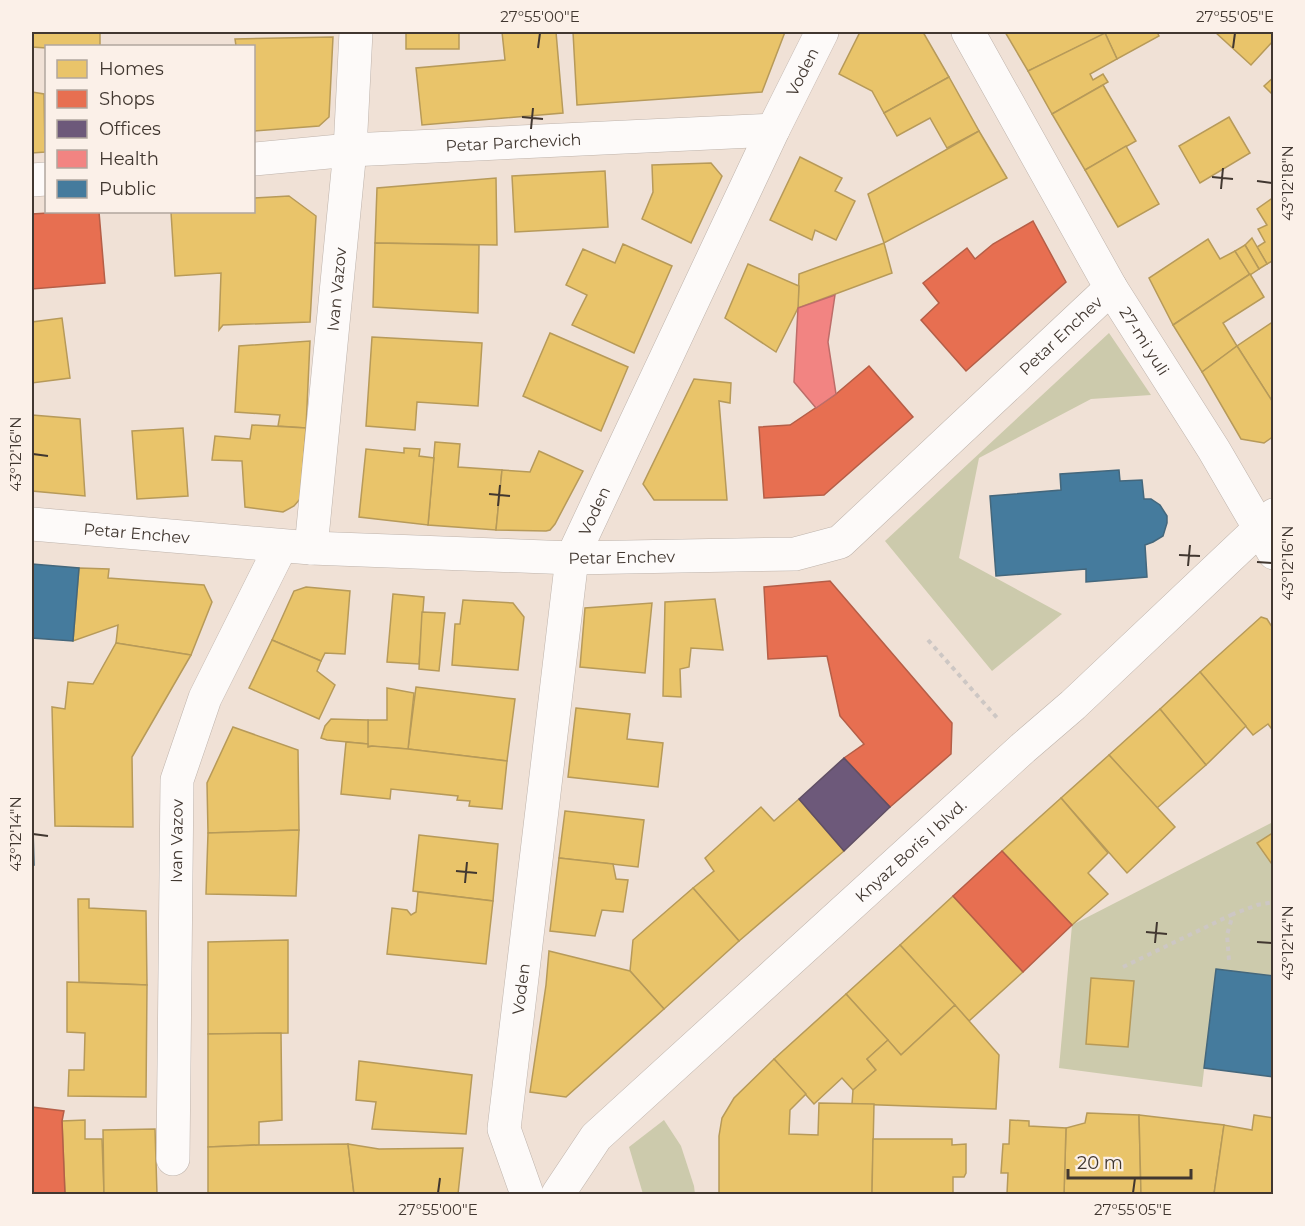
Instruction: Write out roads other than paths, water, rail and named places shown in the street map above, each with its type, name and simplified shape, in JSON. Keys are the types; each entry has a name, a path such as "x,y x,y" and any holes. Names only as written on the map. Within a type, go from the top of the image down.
{"street":[{"name":"Ivan Vazov","path":"173,1159 177,780 205,698 296,547 350,150 356,32"},
{"name":"Voden","path":"527,1194 504,1129 572,558 773,129 822,32"},
{"name":"27-mi yuli","path":"968,32 1111,288 1269,532"},
{"name":"Petar Parchevich","path":"255,159 350,150 773,129"},
{"name":"Petar Enchev","path":"32,524 296,547 572,558 795,554 840,542 1111,288"},
{"name":"Knyaz Boris I blvd.","path":"558,1194 597,1137 1023,748 1269,532"}]}
